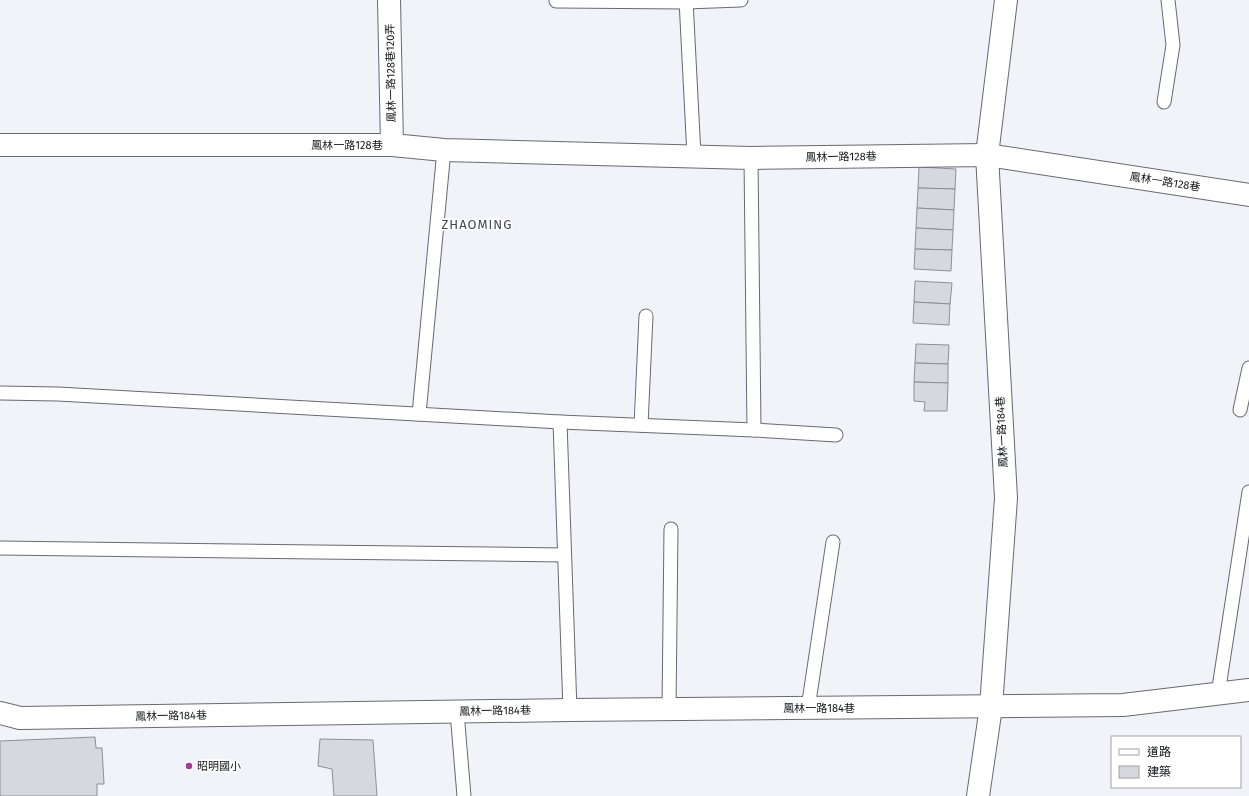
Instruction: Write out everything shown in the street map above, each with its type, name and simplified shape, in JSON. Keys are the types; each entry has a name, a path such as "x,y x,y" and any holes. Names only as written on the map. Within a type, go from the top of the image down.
{"street":[{"name":"鳳林一路128巷120弄","path":"389,0 392,145"},
{"path":"987,155 1006,0"},
{"name":"鳳林一路128巷","path":"0,145 392,145 444,150 751,158 987,155 1249,195"},
{"name":"鳳林一路184巷","path":"978,796 991,708 1006,498 987,155"},
{"name":"鳳林一路184巷","path":"0,713 20,718 570,710 991,708 1124,705 1249,690"}],"lane":[{"path":"556,1 740,0"},
{"path":"1164,102 1173,45 1168,0"},
{"path":"686,1 694,156"},
{"path":"419,414 444,150"},
{"path":"751,158 754,430"},
{"path":"642,425 646,316"},
{"path":"1240,410 1249,368"},
{"path":"0,393 66,394 560,422 836,435"},
{"path":"560,422 570,710"},
{"path":"1218,694 1249,492"},
{"path":"669,709 671,528"},
{"path":"808,708 833,542"},
{"path":"0,548 564,555"},
{"path":"457,712 464,796"}],"building":[{"path":"919,167 956,169 955,189 918,188"},
{"path":"918,188 955,189 954,210 917,208"},
{"path":"917,208 954,210 953,230 916,228"},
{"path":"916,228 953,230 952,250 915,249"},
{"path":"915,249 952,250 951,271 914,269"},
{"path":"915,281 952,283 950,304 914,302"},
{"path":"914,302 950,304 949,325 913,323"},
{"path":"916,344 949,345 948,364 915,363"},
{"path":"915,363 948,364 948,383 914,382"},
{"path":"914,382 948,383 947,411 924,411 925,402 914,401"},
{"path":"95,737 96,748 102,748 104,784 97,784 97,796 0,796 0,741"},
{"path":"320,739 373,740 377,796 334,796 332,769 318,766"}],"place":[{"name":"昭明國小","path":"189,766"}],"district":[{"name":"ZHAOMING","path":"477,224"}]}
